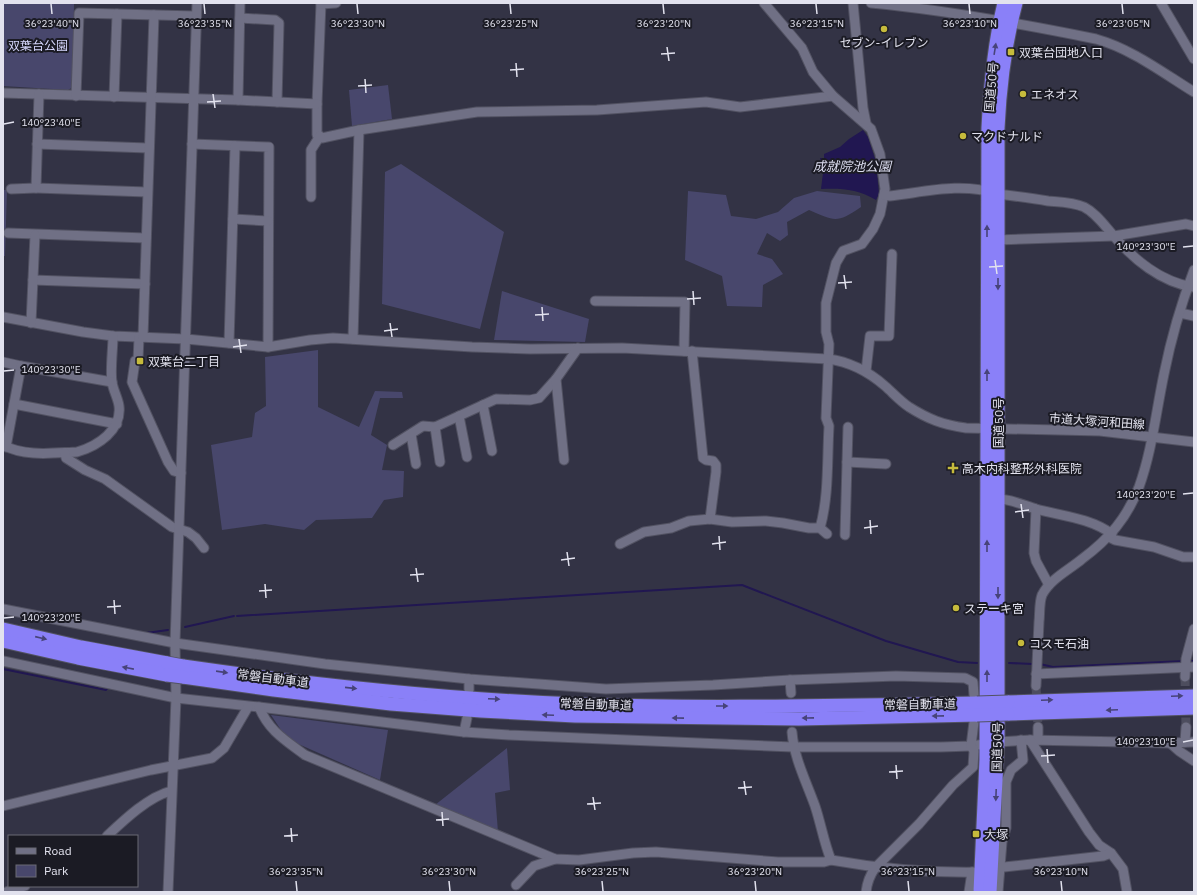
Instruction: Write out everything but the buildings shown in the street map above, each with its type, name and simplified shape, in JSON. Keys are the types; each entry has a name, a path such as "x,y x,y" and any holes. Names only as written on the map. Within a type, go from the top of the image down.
{"highway":[{"name":"国道50号","path":"992,742 992,193 1003,66 1005,21 1004,3"},
{"name":"国道50号","path":"1005,21 1016,3"},
{"name":"国道50号","path":"990,892 986,870 985,813 992,742 998,498 992,428 997,240 992,193"},
{"name":"常磐自動車道","path":"3,629 183,672 391,692 577,704 975,709 1194,696"},
{"name":"常磐自動車道","path":"3,641 78,658 167,669"},
{"name":"常磐自動車道","path":"1008,708 1194,708"},
{"name":"国道50号","path":"980,892 986,870"}],"street":[{"path":"168,892 176,698 175,644 197,3"},
{"path":"238,100 240,3"},
{"path":"336,3 321,4 317,135 322,138 359,130 477,112 596,110 706,102 740,107 833,96"},
{"path":"620,544 644,532 671,528 689,521 710,519 732,522 766,521 824,531 823,518 829,426 826,418 829,344 826,332 826,302 836,263 843,251 862,244 873,229 880,214 885,189 882,162 871,129 866,123 833,96 813,72 802,48 764,3"},
{"path":"853,3 863,108 866,123"},
{"path":"871,3 1005,21 1110,42 1131,52 1194,92"},
{"path":"1161,3 1194,59"},
{"path":"76,96 79,13 196,16"},
{"path":"114,97 117,14"},
{"path":"154,15 148,148 145,284 138,361 135,361 132,382 168,462 174,471 181,473"},
{"path":"240,18 275,20 280,23 277,102"},
{"path":"3,93 238,100 317,104"},
{"path":"36,188 39,94"},
{"path":"353,339 359,130"},
{"path":"311,196 311,150 320,136"},
{"path":"37,144 148,148"},
{"path":"192,144 269,147 268,347"},
{"path":"229,343 235,146"},
{"path":"12,189 36,188 147,192"},
{"path":"884,195 890,196 950,188 1073,204 1085,208 1099,219 1132,254 1156,273 1183,286 1191,287"},
{"path":"233,220 268,221"},
{"path":"997,240 1114,236 1186,224 1194,226"},
{"path":"8,233 146,238"},
{"path":"31,323 35,234"},
{"path":"866,371 870,336 889,336 892,254"},
{"path":"1036,686 1040,602 1042,596 1049,585 1110,536 1124,518 1134,500 1145,467 1164,374 1180,313 1191,287 1194,270"},
{"path":"33,280 145,284"},
{"path":"595,301 685,302 688,351 703,458 713,461 716,465 710,519"},
{"path":"1180,313 1194,316"},
{"name":"市道大塚河和田線","path":"3,317 113,336 186,339 268,347 333,338 479,347 688,351 828,359 853,364 866,371 908,406 938,423 951,426 966,428 1082,430 1152,436 1194,442"},
{"path":"21,366 4,446 18,452 29,453 65,453 84,450 106,437 113,430 117,424 120,414 119,404 112,382 113,336"},
{"path":"393,445 423,426 435,427 496,399 530,400 539,398 556,379 578,348"},
{"path":"3,362 112,382"},
{"path":"556,379 564,460"},
{"path":"14,404 117,424"},
{"path":"484,405 492,451"},
{"path":"459,416 467,457"},
{"path":"435,427 440,462"},
{"path":"845,535 848,427"},
{"path":"411,434 416,464"},
{"path":"65,453 66,458 85,470 105,479 172,527 180,528 188,532 196,538 204,548"},
{"path":"847,462 886,464"},
{"path":"998,498 1007,499 1036,509 1087,521 1097,525 1115,540 1154,547 1183,557 1194,557"},
{"path":"1036,509 1034,553 1036,562 1049,585"},
{"path":"3,610 175,644 325,664 469,679 606,689 896,676 965,678 973,682 975,709 971,746 974,751 973,767 953,785 919,824 875,868 870,874 866,892"},
{"path":"1036,674 1188,671 1194,629"},
{"path":"3,660 176,698 464,732 509,735 793,747 920,747 971,746 992,742 1030,740 1170,743 1190,742 1186,727"},
{"path":"469,679 469,690"},
{"path":"790,680 791,693"},
{"path":"3,806 151,770 212,758 224,748 248,706"},
{"path":"259,707 270,728 305,755 555,859 579,860 633,853 656,852 778,862 824,862 831,860 875,868 910,871 986,870 1076,858 1103,856 1111,853"},
{"path":"464,732 467,718"},
{"path":"969,892 986,870 1002,842 1006,828 1006,782 1011,770 1023,760 1030,740 1038,727"},
{"path":"792,732 793,747 815,807 827,851 831,860"},
{"path":"1030,740 1089,832 1099,845 1111,853 1123,869 1126,892"},
{"path":"1170,743 1194,761"},
{"path":"108,835 123,821 149,802 162,793 171,791"},
{"path":"516,885 534,866 555,859"},
{"path":"986,870 998,892"},
{"path":"6,892 22,887"}],"green space":[{"name":"双葉台公園","path":"3,3 74,3 73,87 68,90 3,86"},
{"path":"388,85 392,119 352,126 349,90"},
{"path":"401,164 504,232 480,329 382,304 385,172"},
{"path":"3,190 7,190 5,256 3,256"},
{"path":"688,191 726,195 731,216 756,219 778,212 794,198 817,191 860,196 861,207 846,216 835,219 825,217 809,210 787,222 788,235 780,241 767,233 757,254 772,259 783,274 763,285 762,307 727,306 722,276 685,260"},
{"path":"502,291 589,319 585,342 494,340"},
{"path":"318,350 318,407 359,427 375,391 402,392 403,398 380,398 371,435 387,445 382,470 404,471 403,497 384,500 372,518 316,520 304,530 265,524 222,530 211,445 252,437 255,413 266,406 265,357"},
{"path":"271,715 388,730 380,780 287,739"},
{"path":"507,748 510,790 495,793 498,832 435,805"}],"water":[{"name":"成就院池公園","path":"863,130 868,137 876,162 879,194 876,200 856,191 821,189 823,173 820,158 824,158 824,154 840,147"}],"waterway":[{"path":"237,616 742,585 886,641 958,662 977,663"},
{"path":"185,627 234,616"},
{"path":"146,633 168,630"},
{"path":"1040,664 1053,667 1184,661"},
{"path":"1189,661 1194,661"},
{"path":"1009,663 1033,664"},
{"path":"3,669 106,690 108,687"}],"tunnel":[{"path":"1185,677 1186,727"},
{"path":"1036,686 1038,727"}],"place":[{"name":"セブン-イレブン","path":"884,29"},
{"name":"双葉台団地入口","path":"1011,52"},
{"name":"エネオス","path":"1023,94"},
{"name":"マクドナルド","path":"963,136"},
{"name":"双葉台二丁目","path":"140,361"},
{"name":"高木内科整形外科医院","path":"953,468"},
{"name":"ステーキ宮","path":"956,608"},
{"name":"コスモ石油","path":"1021,643"},
{"name":"大塚","path":"976,834"}]}
